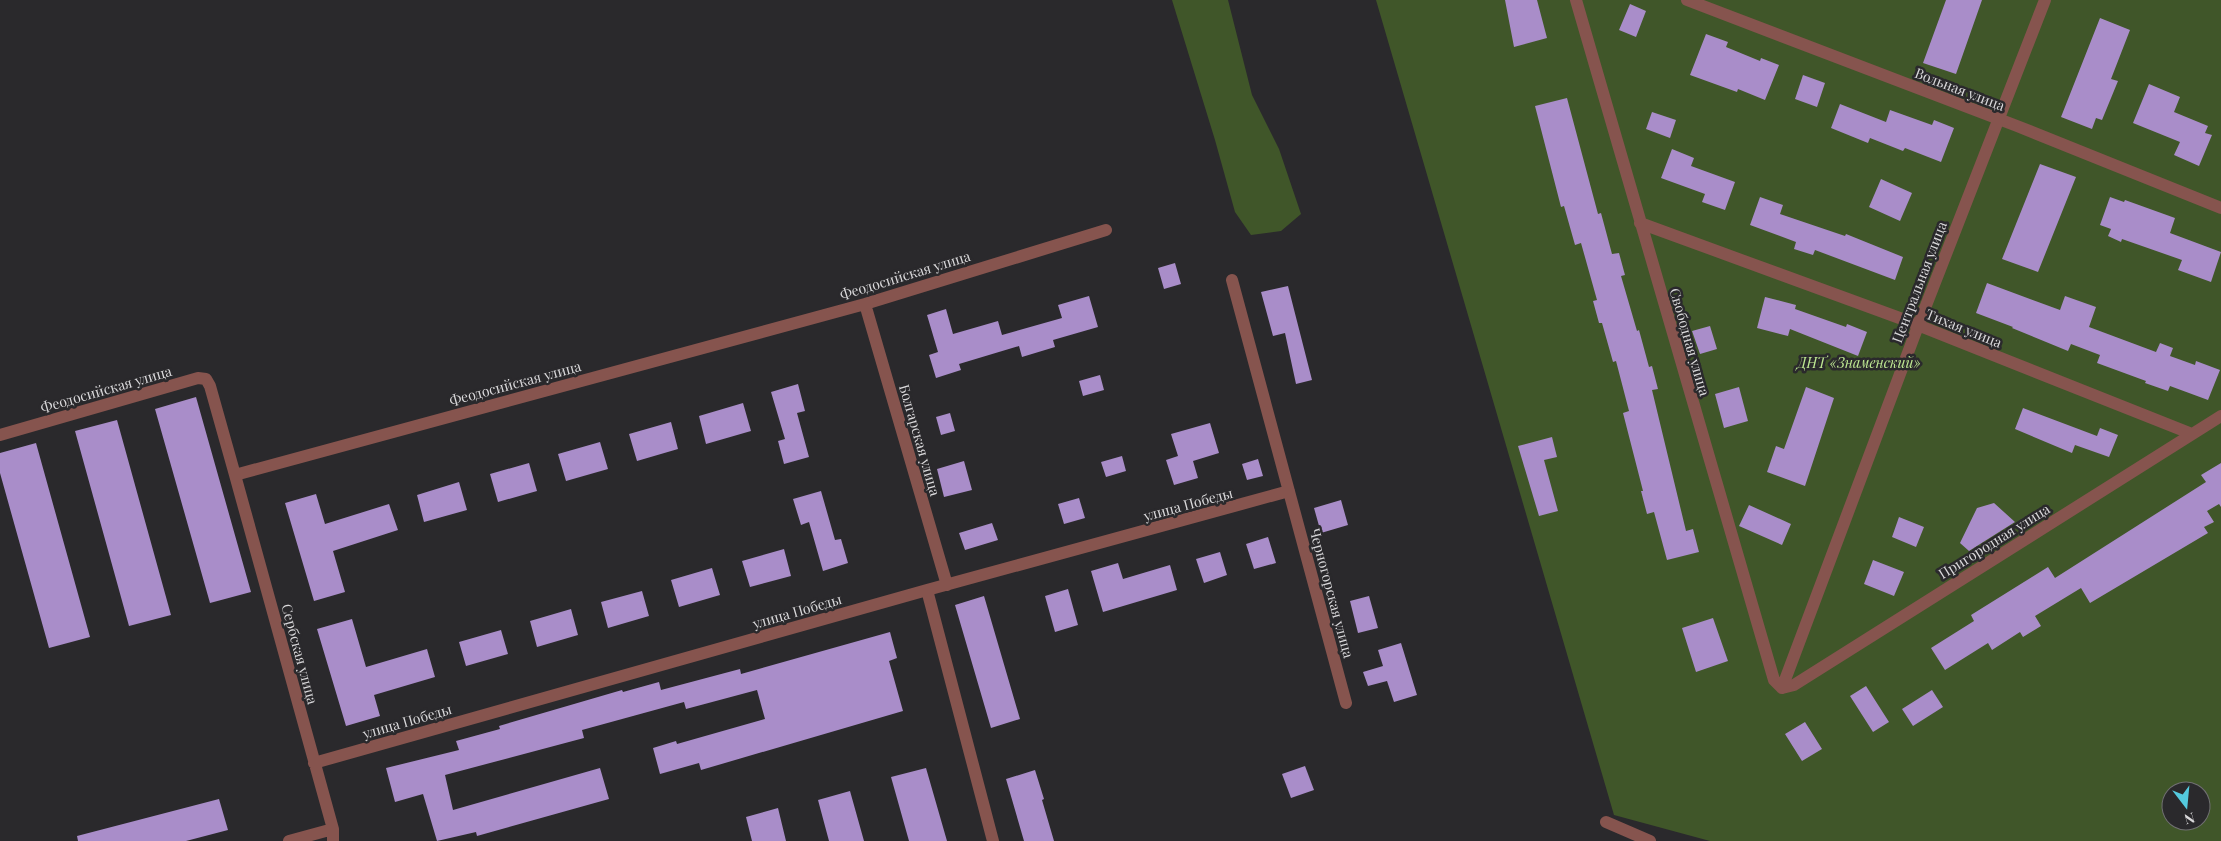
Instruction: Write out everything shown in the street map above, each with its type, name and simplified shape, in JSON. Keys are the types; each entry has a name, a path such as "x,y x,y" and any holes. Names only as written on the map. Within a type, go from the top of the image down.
{"street":[{"name":"Свободная улица","path":"1576,0 1774,680 1782,688"},
{"name":"Вольная улица","path":"1687,0 1998,119 2221,208"},
{"name":"Центральная улица","path":"1782,688 1918,326 2045,0"},
{"name":"Тихая улица","path":"1640,223 1918,326 2192,434"},
{"name":"Феодосийская улица","path":"0,436 198,378 206,379 210,386 235,475 865,304 1106,230"},
{"name":"Черногорская улица","path":"1232,280 1346,703"},
{"name":"Болгарская улица","path":"865,304 947,585"},
{"name":"Пригородная улица","path":"1782,688 1794,685 2221,416"},
{"name":"Сербская улица","path":"235,475 333,835"},
{"name":"улица Победы","path":"314,763 927,590 1289,492"},
{"path":"927,590 993,841"},
{"path":"1606,822 1650,841"},
{"path":"289,841 333,835"}],"green space":[{"path":"1172,0 1228,0 1252,95 1279,149 1301,214 1281,231 1251,235 1235,212"},
{"name":"ДНТ «Знаменский»","path":"1376,0 2221,0 2221,841 1710,841 1614,815"}],"building":[{"path":"1505,0 1537,0 1547,38 1514,47"},
{"path":"1946,0 1982,0 1956,74 1923,63"},
{"path":"1630,4 1646,11 1636,37 1619,30"},
{"path":"2100,18 2130,30 2111,79 2118,81 2102,120 2096,118 2092,129 2061,117"},
{"path":"1706,34 1728,42 1726,47 1760,61 1761,58 1779,65 1765,100 1738,89 1737,92 1690,75"},
{"path":"1803,75 1825,83 1817,107 1795,99"},
{"path":"2149,84 2180,97 2174,112 2208,126 2205,133 2212,135 2199,166 2174,155 2180,142 2133,123"},
{"path":"1567,98 1598,214 1601,213 1612,254 1619,253 1625,275 1621,276 1637,331 1639,330 1649,367 1652,366 1658,389 1652,390 1686,531 1693,529 1699,552 1667,560 1654,512 1647,514 1623,413 1629,411 1616,361 1613,362 1602,323 1599,323 1593,301 1597,300 1581,243 1575,245 1564,206 1561,207 1535,106"},
{"path":"1840,104 1886,122 1890,110 1932,125 1934,120 1954,128 1941,162 1905,148 1903,151 1870,138 1868,143 1831,128"},
{"path":"1652,112 1676,120 1670,138 1646,129"},
{"path":"1672,149 1694,158 1691,166 1735,182 1725,210 1702,202 1705,194 1661,178"},
{"path":"2040,164 2076,177 2038,272 2002,259"},
{"path":"1881,179 1912,193 1900,221 1869,207"},
{"path":"1760,197 1783,205 1780,214 1845,236 1846,234 1903,257 1895,280 1815,250 1813,255 1794,249 1796,242 1750,225"},
{"path":"2110,197 2124,202 2125,200 2175,218 2170,233 2221,252 2211,282 2178,270 2182,260 2122,239 2121,242 2108,236 2111,229 2100,225"},
{"path":"1175,263 1181,284 1164,289 1158,268"},
{"path":"1987,283 2060,310 2065,296 2096,307 2089,327 2156,352 2160,343 2173,348 2170,356 2195,365 2196,361 2220,370 2208,400 2170,386 2168,391 2145,383 2146,381 2097,363 2100,355 2071,344 2068,351 1976,313"},
{"path":"1288,286 1312,380 1296,384 1285,333 1273,336 1261,292"},
{"path":"1089,296 1098,327 1053,340 1055,347 1022,357 1019,346 959,364 961,370 936,378 929,355 938,352 927,315 946,309 953,334 998,321 1002,335 1062,318 1058,305"},
{"path":"1765,297 1796,305 1795,309 1846,327 1847,324 1867,332 1858,356 1790,329 1788,336 1757,328"},
{"path":"1710,326 1717,349 1700,354 1692,331"},
{"path":"1100,375 1104,390 1083,396 1079,381"},
{"path":"798,384 805,411 797,413 809,457 784,464 778,441 785,439 771,392"},
{"path":"1739,387 1748,421 1724,428 1715,394"},
{"path":"1806,387 1834,398 1805,486 1767,472 1776,446 1784,449"},
{"path":"196,397 251,592 210,603 155,409"},
{"path":"743,403 751,431 706,444 699,416"},
{"path":"2023,408 2097,436 2100,428 2118,435 2109,457 2075,445 2072,453 2015,429"},
{"path":"950,413 955,431 941,435 936,417"},
{"path":"117,420 171,615 129,626 75,431"},
{"path":"671,422 678,449 637,461 629,434"},
{"path":"1210,423 1219,453 1193,461 1198,478 1174,485 1166,460 1178,456 1171,434"},
{"path":"1552,437 1557,457 1544,460 1558,511 1539,516 1518,446"},
{"path":"600,442 608,469 566,481 558,454"},
{"path":"36,443 90,637 49,648 0,473 0,453"},
{"path":"1122,456 1126,471 1106,477 1101,462"},
{"path":"1258,459 1263,476 1247,480 1242,464"},
{"path":"964,461 972,490 944,497 937,469"},
{"path":"529,463 537,491 498,502 490,474"},
{"path":"2221,463 2221,507 2219,504 2207,511 2214,522 2204,527 2208,533 2090,603 2081,588 2035,616 2041,626 2023,637 2020,632 1992,650 1988,643 1945,670 1931,648 1974,621 1971,615 2048,567 2055,578 2206,482 2201,475"},
{"path":"459,482 467,510 424,522 417,495"},
{"path":"821,491 835,540 841,539 848,563 823,571 809,522 801,525 793,499"},
{"path":"316,494 325,524 389,504 398,530 333,551 345,592 314,601 285,503"},
{"path":"1079,498 1085,518 1064,524 1058,504"},
{"path":"1341,500 1348,525 1321,533 1314,508"},
{"path":"1994,503 2015,522 1969,551 1960,543 1977,508"},
{"path":"1749,505 1791,524 1782,545 1739,526"},
{"path":"1899,517 1924,527 1916,547 1892,537"},
{"path":"992,523 998,540 965,550 959,533"},
{"path":"1268,537 1276,563 1254,569 1246,544"},
{"path":"784,549 791,576 750,587 742,561"},
{"path":"1220,552 1227,575 1204,583 1196,559"},
{"path":"1873,560 1904,572 1894,596 1864,584"},
{"path":"1118,563 1123,579 1170,565 1177,590 1103,612 1091,571"},
{"path":"712,568 720,595 679,607 671,580"},
{"path":"1068,589 1078,625 1055,632 1045,596"},
{"path":"642,591 649,616 608,628 601,602"},
{"path":"984,596 1020,719 991,728 955,605"},
{"path":"1369,596 1378,628 1358,633 1350,601"},
{"path":"571,609 578,635 537,647 530,621"},
{"path":"1713,618 1728,661 1696,672 1682,628"},
{"path":"352,619 366,667 427,649 435,677 374,695 380,716 346,726 317,629"},
{"path":"501,630 508,654 466,666 459,642"},
{"path":"890,632 897,658 889,661 903,711 701,770 699,763 660,774 653,748 676,741 677,744 765,719 757,690 686,709 684,702 582,730 584,738 445,775 453,810 600,768 609,799 477,836 476,832 437,841 423,794 395,802 386,768 459,750 456,741 500,729 499,726 622,690 623,692 659,682 661,690 740,669 741,674"},
{"path":"1401,643 1417,695 1394,702 1387,681 1368,686 1363,672 1383,666 1378,650"},
{"path":"1866,686 1889,722 1873,732 1850,696"},
{"path":"1932,690 1943,707 1913,726 1902,709"},
{"path":"1805,722 1822,749 1802,761 1785,734"},
{"path":"1305,766 1314,790 1291,798 1282,774"},
{"path":"926,768 947,841 909,841 891,777"},
{"path":"1035,770 1054,841 1024,841 1006,779"},
{"path":"850,791 864,841 829,841 818,800"},
{"path":"219,799 228,830 186,841 78,841 77,836"},
{"path":"778,808 786,841 752,841 746,817"}]}
